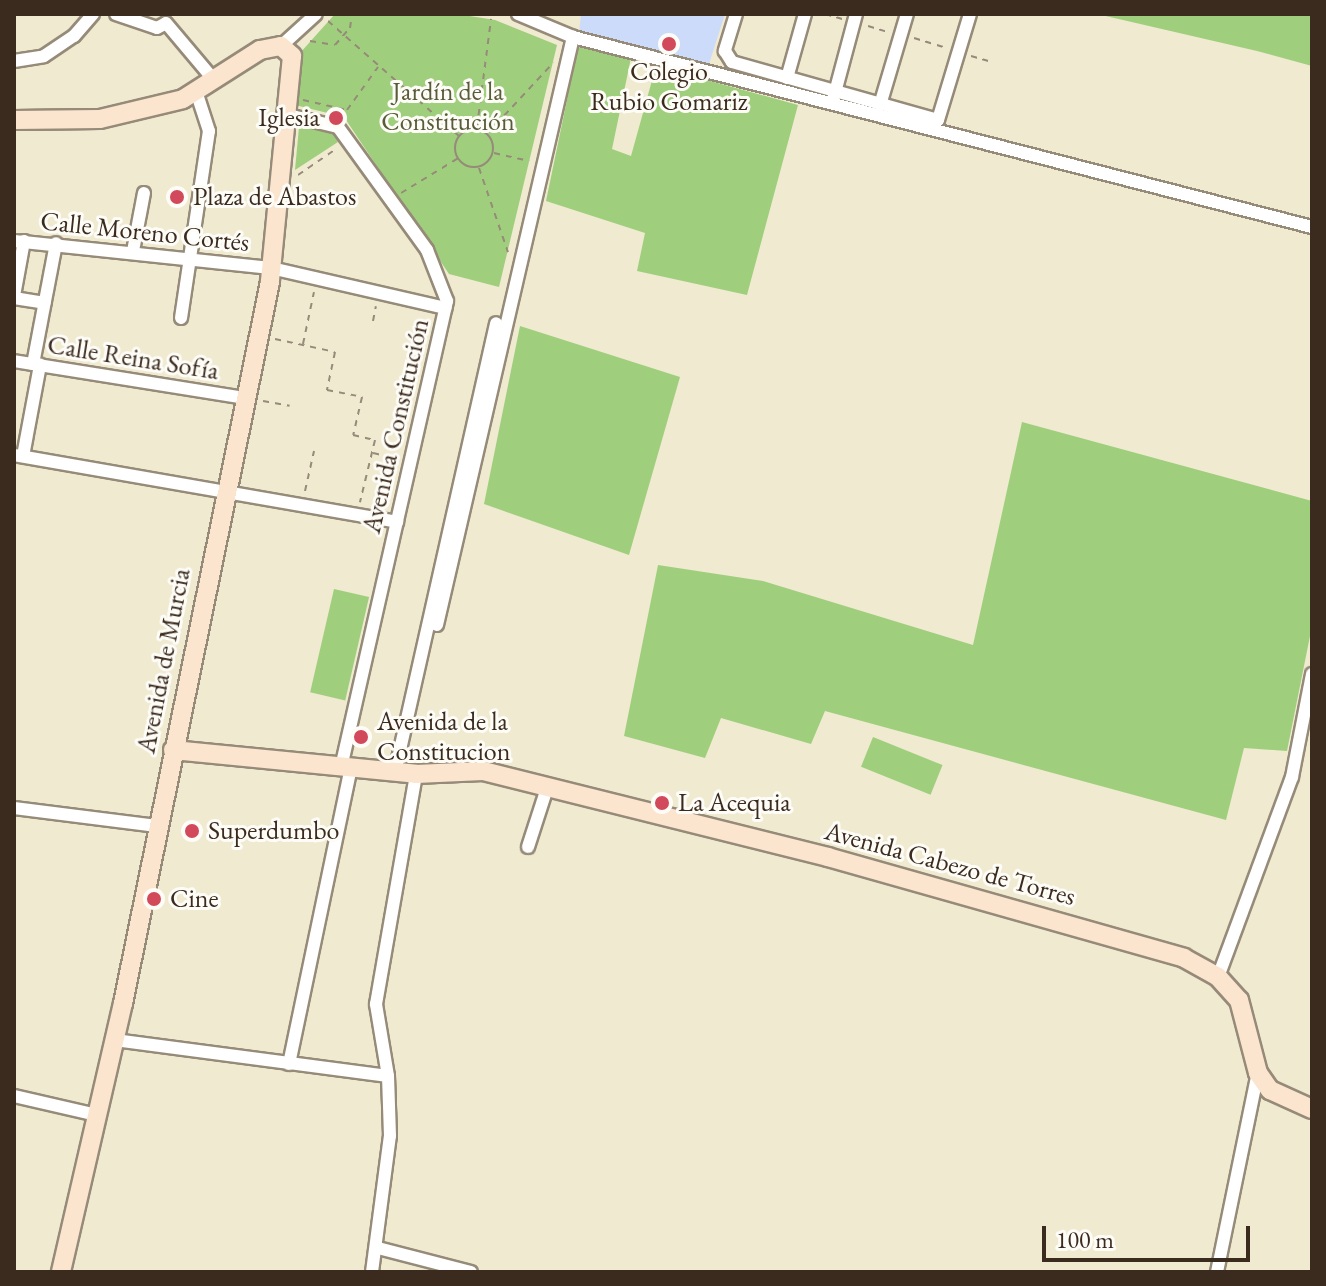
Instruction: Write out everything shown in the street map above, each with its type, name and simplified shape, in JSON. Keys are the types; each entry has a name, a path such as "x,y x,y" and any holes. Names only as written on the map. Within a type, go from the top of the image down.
{"street":[{"path":"14,61 44,56 74,36 93,14"},
{"path":"118,14 157,28 169,19 214,80"},
{"path":"14,120 100,119 183,99 260,50 287,51 316,14"},
{"path":"518,14 573,37 833,97 1312,227"},
{"path":"550,28 554,14"},
{"path":"736,14 725,51 732,62 787,78 833,97 938,120 970,14"},
{"path":"787,78 805,14"},
{"path":"833,97 856,14"},
{"path":"880,105 907,14"},
{"path":"437,625 573,37"},
{"name":"Avenida de Murcia","path":"61,1272 115,1040 259,335 292,107 287,51"},
{"path":"181,318 209,131 196,91"},
{"name":"Avenida Constitución","path":"289,1064 346,767 445,308 427,250 338,127 292,107"},
{"path":"133,251 144,193"},
{"path":"19,241 14,297 45,303"},
{"name":"Calle Moreno Cortés","path":"19,241 271,268 445,308"},
{"path":"56,243 37,364 18,455 397,522"},
{"path":"395,772 496,323"},
{"name":"Calle Reina Sofía","path":"14,362 246,398"},
{"path":"1218,977 1292,777 1312,674"},
{"name":"Avenida Cabezo de Torres","path":"173,750 416,774 483,771 548,785 1047,916 1184,958 1218,977 1239,1000 1258,1073"},
{"path":"372,1272 378,1248 390,1136 388,1076 376,1004 416,774"},
{"path":"528,847 548,785"},
{"path":"14,808 157,826"},
{"path":"115,1040 388,1076"},
{"path":"1258,1073 1270,1090 1312,1109"},
{"path":"1217,1272 1258,1073"},
{"path":"14,1096 97,1115"},
{"path":"378,1248 471,1272"}],"path":[{"path":"310,41 335,45 345,36 352,14"},
{"path":"477,129 491,19"},
{"path":"328,21 459,136"},
{"path":"487,134 553,63"},
{"path":"292,107 347,110 379,66"},
{"path":"459,136 477,129 487,134 493,153"},
{"path":"458,158 459,136"},
{"path":"281,187 348,141"},
{"path":"493,153 529,161"},
{"path":"479,167 493,153"},
{"path":"458,158 479,167 508,252"},
{"path":"391,200 458,158"},
{"path":"303,345 317,279"},
{"path":"373,321 378,293"},
{"path":"259,335 335,352 327,390 362,397 353,435 375,440 357,515"},
{"path":"246,398 290,406"},
{"path":"302,504 314,451"},
{"path":"372,453 410,461"}],"shaded area":[{"name":"Colegio Rubio Gomariz","path":"581,14 725,14 709,64 587,37 579,33"}],"green space":[{"name":"Jardín de la Constitución","path":"335,14 457,14 495,20 557,45 499,287 449,274 344,117 295,105 300,53"},
{"path":"1097,14 1312,14 1312,66 1257,51"},
{"path":"578,47 631,58 612,149 631,156 656,66 798,105 747,295 637,271 645,233 546,201"},
{"path":"299,127 332,132 338,142 295,170"},
{"path":"520,326 680,377 629,555 484,504"},
{"path":"1022,422 1312,501 1312,626 1287,751 1244,748 1226,820 825,711 811,744 721,718 705,758 624,736 658,565 763,581 973,645"},
{"path":"334,589 369,597 345,700 310,692"},
{"path":"873,737 943,765 931,795 861,767"}],"place":[{"name":"Colegio Rubio Gomariz","path":"669,44"},
{"name":"Iglesia","path":"336,118"},
{"name":"Plaza de Abastos","path":"177,197"},
{"name":"Avenida de la Constitucion","path":"361,737"},
{"name":"La Acequia","path":"662,803"},
{"name":"Superdumbo","path":"192,831"},
{"name":"Cine","path":"154,899"}]}
